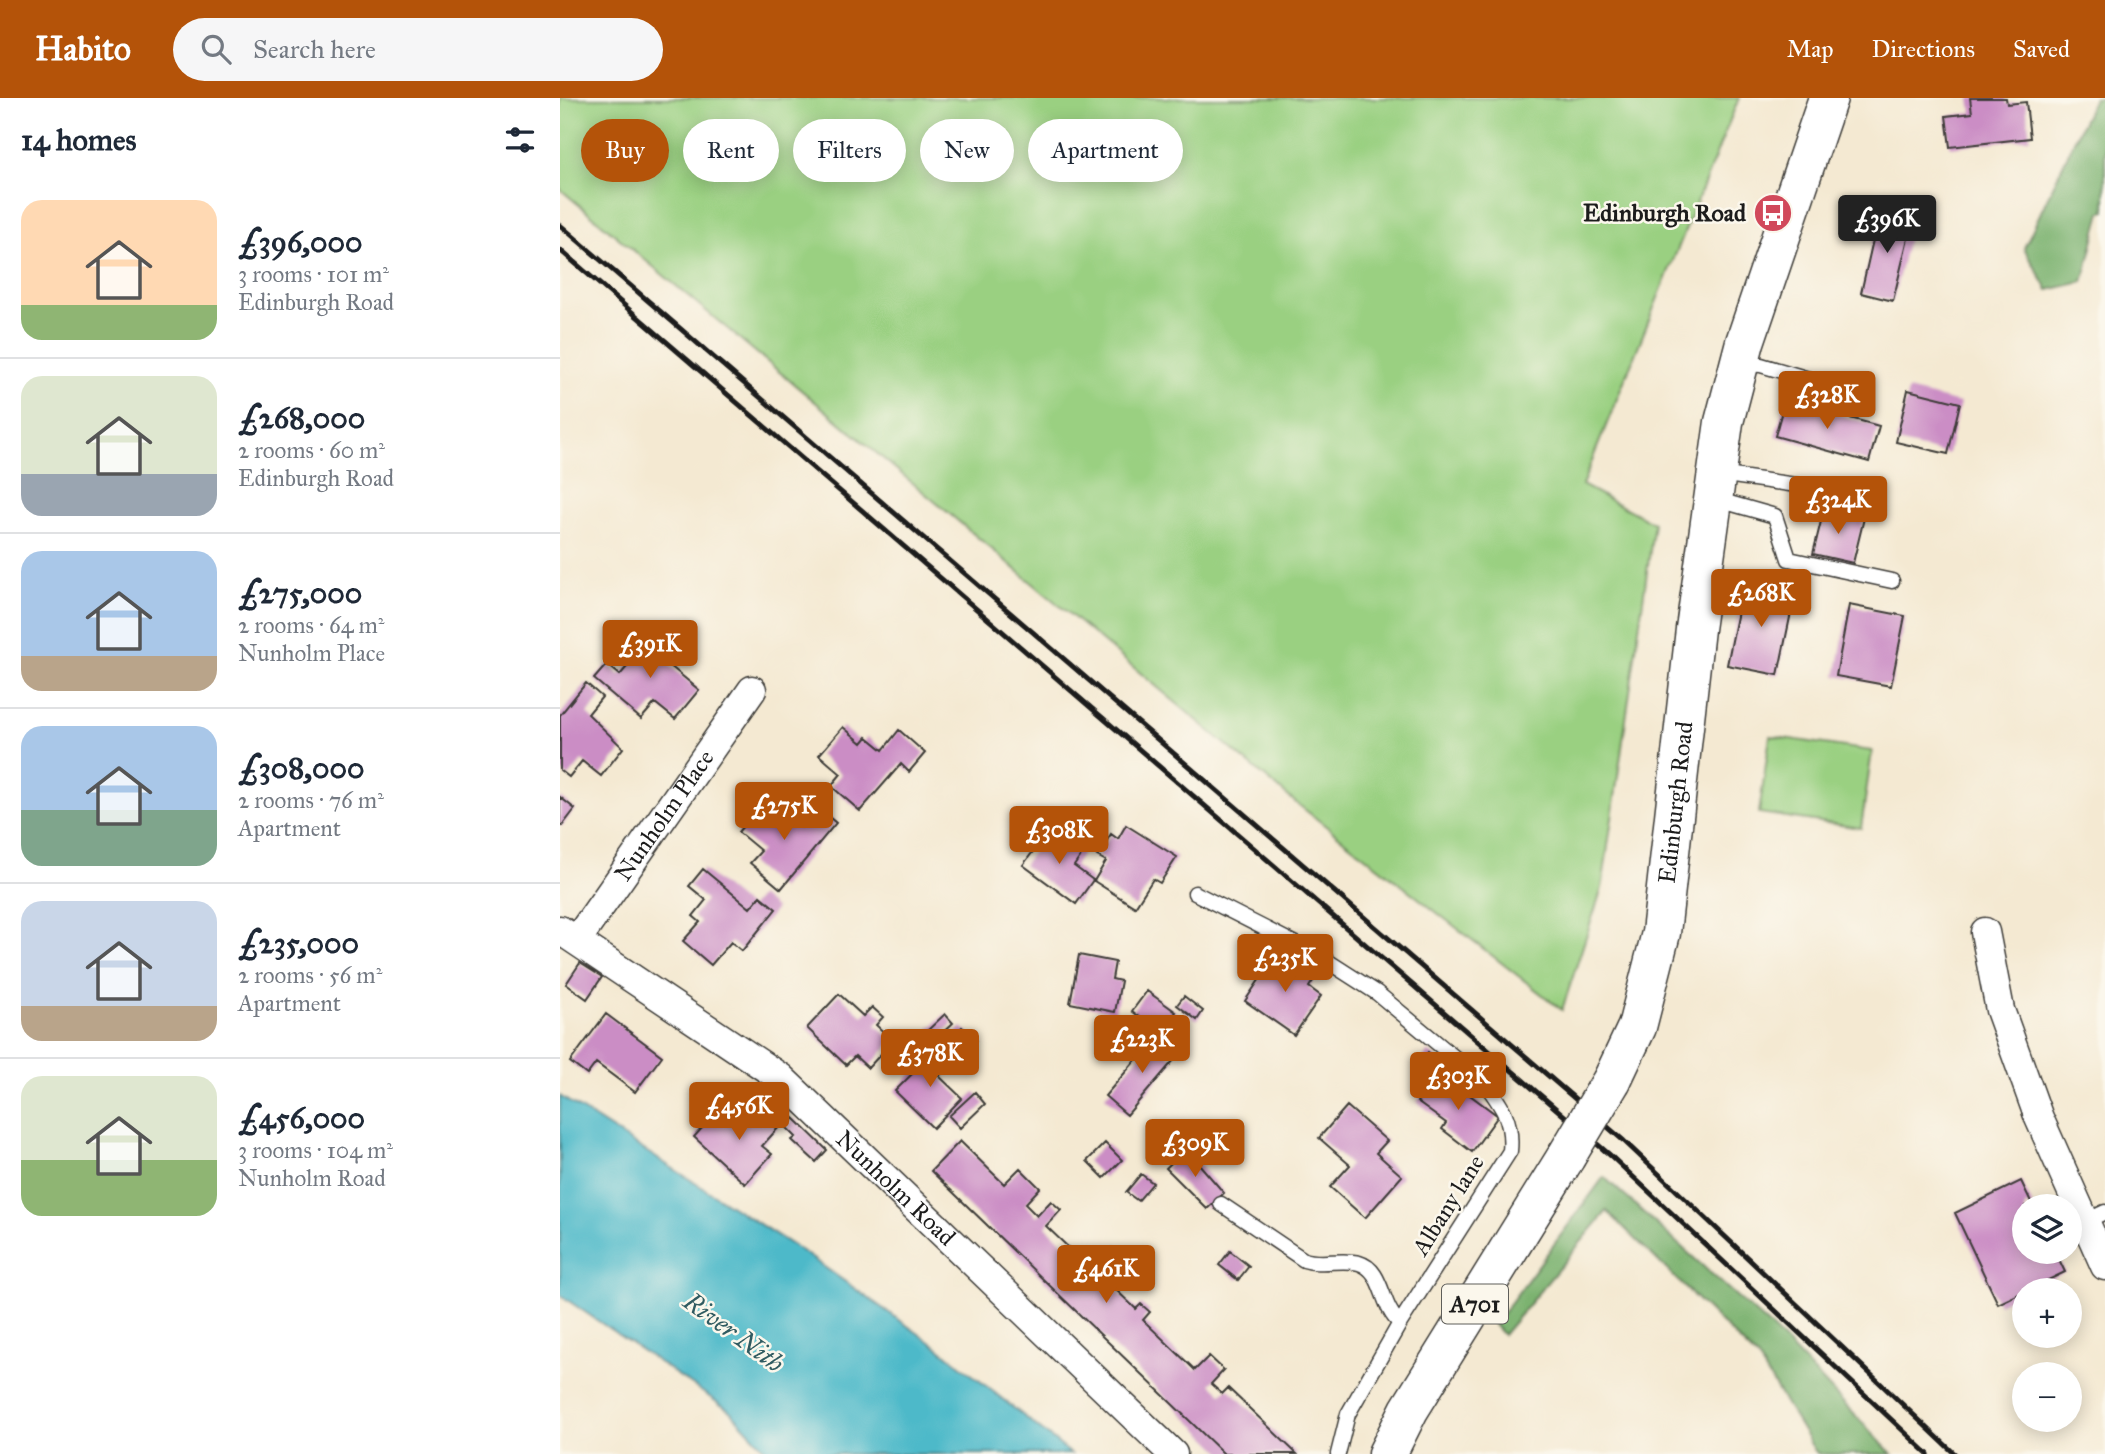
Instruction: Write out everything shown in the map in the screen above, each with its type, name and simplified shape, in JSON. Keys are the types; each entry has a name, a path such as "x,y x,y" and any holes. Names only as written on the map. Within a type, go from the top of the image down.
{"main road":[{"name":"Edinburgh Road","path":"1387,1454 1409,1410 1612,1080 1637,1027 1661,933 1724,422 1739,364 1828,98"}],"street":[{"name":"Nunholm Place","path":"568,935 752,690"},
{"path":"1985,932 2000,1010 2039,1118 2095,1217 2105,1266"},
{"name":"Nunholm Road","path":"568,935 781,1078 1173,1454"}],"lane":[{"path":"1739,364 1761,365 1812,380"},
{"path":"1715,486 1845,492"},
{"path":"1715,486 1774,516 1789,559 1892,581"},
{"name":"Albany lane","path":"1195,894 1321,957 1377,993 1485,1083 1499,1101 1512,1130 1510,1151 1400,1323 1348,1413 1338,1454"},
{"path":"1220,1203 1304,1260 1316,1264 1352,1262 1366,1266 1381,1287 1389,1314 1400,1323"}],"green space":[{"path":"560,98 1739,98 1582,485 1654,523 1602,888 1562,1010 1295,802 560,189"},
{"path":"2094,98 2105,98 2105,211 2101,212 2083,282 2048,290 2024,248"},
{"path":"1770,736 1872,751 1861,828 1759,813"},
{"path":"1604,1177 1775,1331 1892,1454 1817,1454 1758,1359 1607,1211 1503,1335 1494,1325"}],"water":[{"name":"River Nith","path":"560,1096 803,1252 939,1348 1071,1454 770,1454 730,1411 560,1295"}],"building":[{"path":"1970,98 2006,98 2007,104 2026,102 2030,138 1950,147 1946,116 1972,113"},
{"path":"1880,209 1913,217 1893,301 1861,293"},
{"path":"1908,390 1960,403 1948,454 1896,442"},
{"path":"1785,400 1879,426 1869,462 1775,436"},
{"path":"1824,509 1864,518 1853,563 1813,554"},
{"path":"1744,582 1795,593 1778,675 1727,665"},
{"path":"1849,605 1905,616 1891,686 1836,676"},
{"path":"662,626 679,641 663,660 699,690 675,719 655,703 641,719 594,679 607,664 620,675"},
{"path":"586,683 602,697 588,714 623,748 601,776 582,761 569,777 560,770 560,715"},
{"path":"843,727 862,743 867,737 883,750 899,730 925,753 909,772 901,764 860,811 831,786 841,774 819,755"},
{"path":"560,797 575,809 562,826 560,824"},
{"path":"762,804 781,820 786,814 801,827 818,808 836,823 781,889 750,863 761,851 738,832"},
{"path":"1126,825 1177,857 1160,883 1153,879 1135,907 1094,881 1106,861 1097,856 1111,834 1118,839"},
{"path":"1050,829 1083,853 1074,866 1093,880 1076,904 1023,865"},
{"path":"703,869 750,908 760,896 776,909 742,951 731,942 711,965 683,941 700,922 693,916 706,900 689,886"},
{"path":"1278,952 1315,978 1309,987 1321,996 1294,1035 1245,1001"},
{"path":"1079,955 1115,962 1112,979 1121,981 1115,1012 1070,1003"},
{"path":"580,963 602,977 587,999 566,984"},
{"path":"1147,991 1176,1012 1160,1033 1132,1011"},
{"path":"839,994 863,1016 872,1007 883,1017 876,1025 893,1041 868,1068 855,1056 846,1065 807,1028"},
{"path":"1184,996 1203,1011 1197,1020 1177,1005"},
{"path":"606,1014 662,1056 635,1092 596,1063 587,1075 570,1062"},
{"path":"945,1014 953,1023 936,1039 928,1030"},
{"path":"962,1027 976,1040 959,1057 946,1044"},
{"path":"1165,1034 1175,1043 1167,1053 1174,1060 1127,1115 1105,1096 1152,1041 1156,1045"},
{"path":"940,1046 955,1061 939,1076 962,1098 933,1128 895,1091"},
{"path":"1428,1052 1442,1063 1430,1078 1416,1068"},
{"path":"1439,1072 1498,1116 1472,1152 1442,1129 1446,1123 1417,1102"},
{"path":"975,1092 985,1104 960,1128 949,1116"},
{"path":"1347,1106 1387,1141 1376,1153 1402,1176 1365,1218 1330,1187 1350,1165 1319,1138"},
{"path":"758,1108 779,1127 762,1146 772,1154 745,1184 694,1137 719,1109 740,1128"},
{"path":"794,1118 827,1150 816,1162 792,1140 796,1137 786,1127"},
{"path":"960,1141 1004,1184 1020,1168 1040,1188 1025,1204 1037,1216 1051,1201 1061,1210 1046,1226 1092,1270 1112,1248 1131,1266 1112,1286 1136,1309 1141,1304 1150,1312 1143,1320 1195,1370 1209,1356 1224,1370 1211,1384 1222,1394 1228,1388 1297,1454 1224,1454 931,1171"},
{"path":"1105,1143 1122,1160 1104,1178 1087,1161"},
{"path":"1186,1149 1224,1193 1207,1209 1166,1168"},
{"path":"1141,1174 1153,1183 1138,1201 1126,1192"},
{"path":"2021,1181 2027,1194 2012,1194 2012,1264 2061,1264 2065,1272 2052,1278 2012,1278 2012,1297 1998,1304 1955,1213"},
{"path":"1230,1251 1249,1266 1238,1280 1219,1265"}],"railway":[{"path":"560,225 1624,1141 1955,1454"},
{"path":"560,250 1611,1156 1928,1454"}],"place":[{"name":"Edinburgh Road","path":"1773,213"}]}
